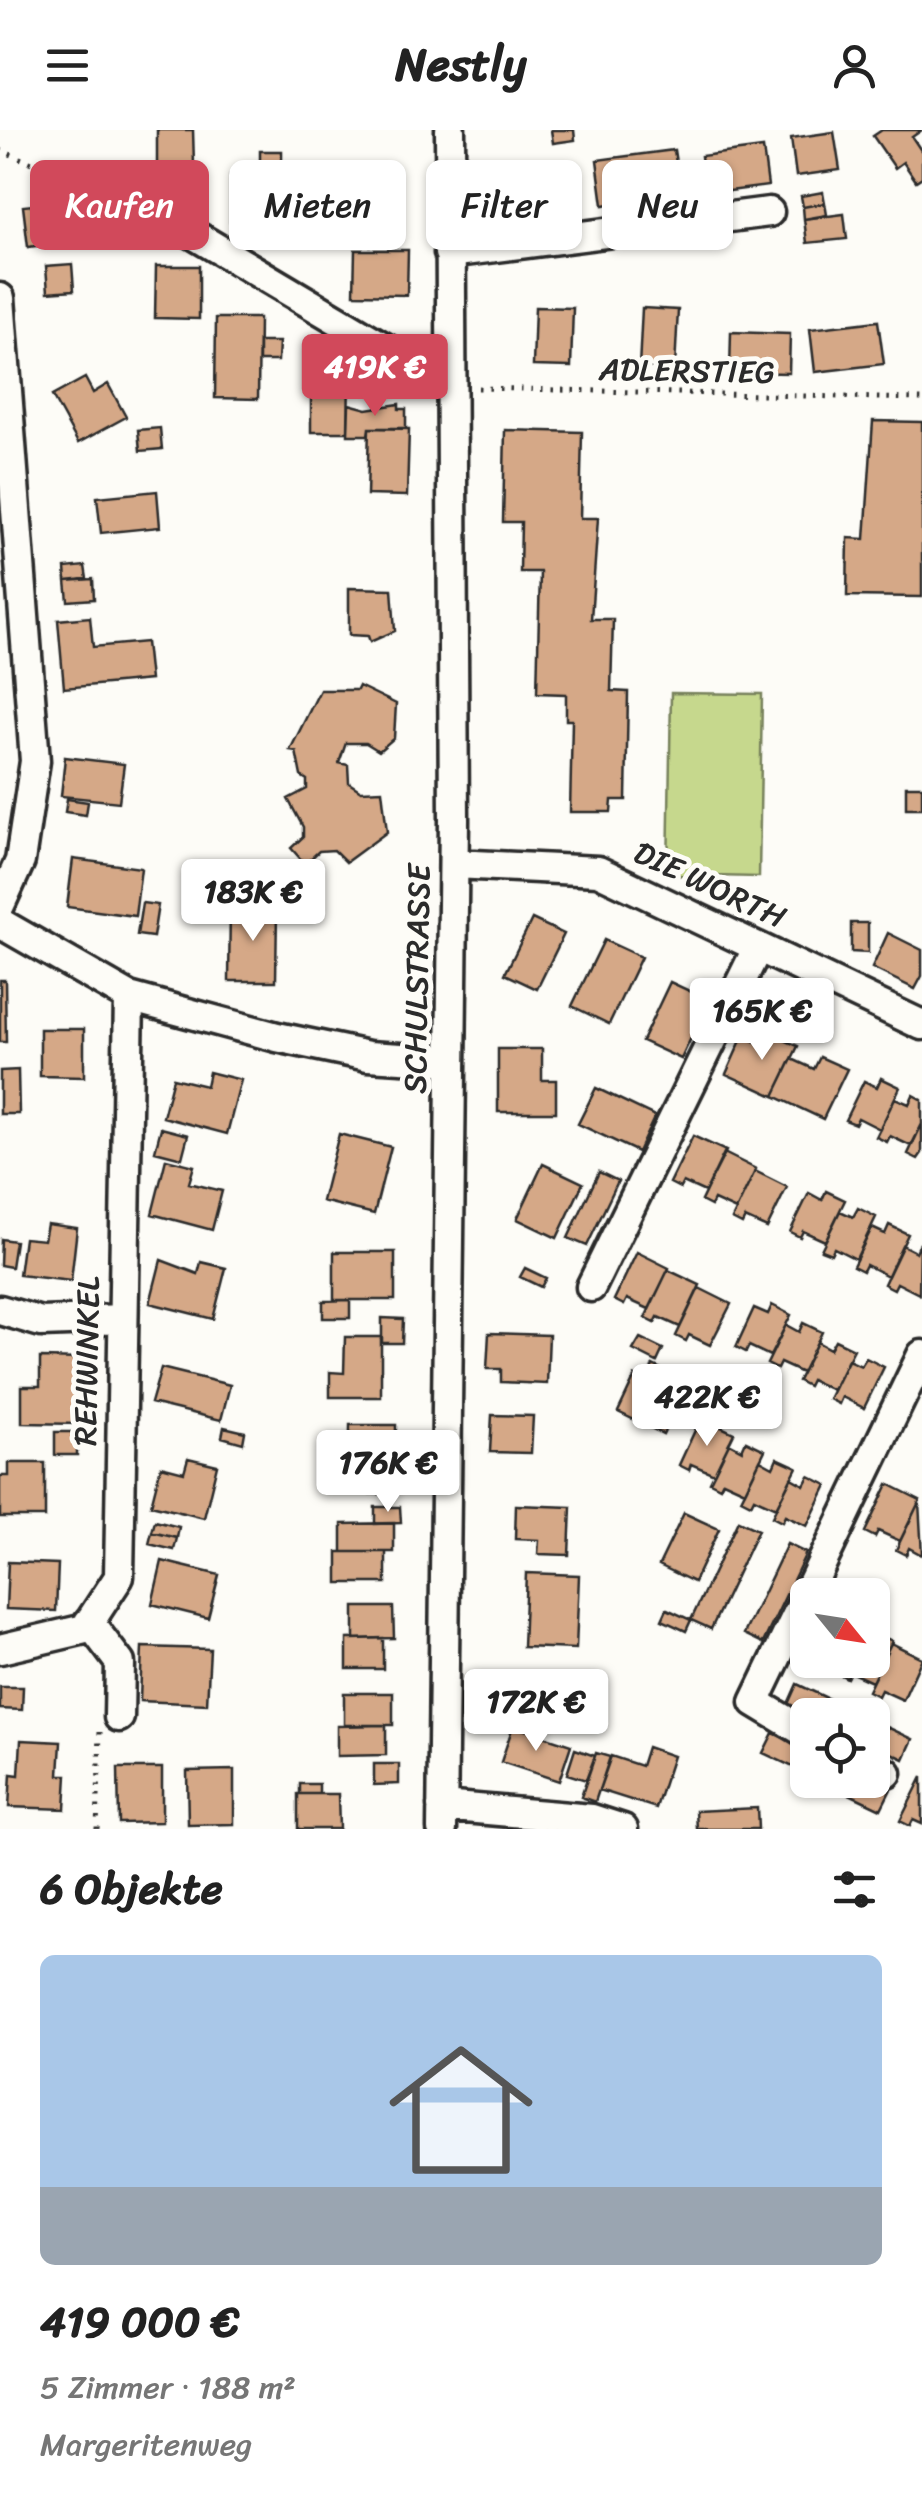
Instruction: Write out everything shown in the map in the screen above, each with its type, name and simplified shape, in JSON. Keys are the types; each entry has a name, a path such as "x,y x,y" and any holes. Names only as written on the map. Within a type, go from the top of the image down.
{"street":[{"name":"SCHULSTRASSE","path":"442,1817 454,864 450,130"},
{"path":"449,253 769,212"},
{"path":"209,243 408,360 450,376"},
{"path":"0,298 10,516 35,761 20,861 0,904"},
{"name":"DIE WORTH","path":"454,864 598,871 922,1025"},
{"path":"0,923 129,997 277,1038 368,1056 452,1060"},
{"path":"592,1287 758,947"},
{"name":"REHWINKEL","path":"89,1622 119,1577 129,997"},
{"path":"0,1310 41,1322 123,1319"},
{"path":"790,1723 755,1702 922,1354"},
{"path":"0,1649 85,1629 89,1622 120,1664 119,1717"},
{"path":"442,1817 592,1819 623,1829"}],"path":[{"path":"0,150 30,162"},
{"name":"ADLERSTIEG","path":"450,376 922,400"}],"green space":[{"path":"671,693 762,694 759,877 668,875"}],"building":[{"path":"157,130 193,130 194,160 157,160"},
{"path":"551,130 574,130 575,140 553,143"},
{"path":"882,130 922,130 912,137 922,152 922,177 916,181 903,162 895,168 873,136"},
{"path":"834,132 840,170 796,176 791,138"},
{"path":"763,148 768,186 733,191 733,160 702,160 701,156"},
{"path":"674,150 676,160 602,160 602,198 597,160"},
{"path":"260,151 282,151 282,160 260,160"},
{"path":"823,192 825,203 803,207 801,196"},
{"path":"825,203 827,215 804,219 803,207"},
{"path":"30,205 30,247 28,247 23,206"},
{"path":"844,214 847,239 807,243 804,219"},
{"path":"355,250 408,250 407,295 354,294"},
{"path":"72,264 74,290 48,292 46,266"},
{"path":"156,266 199,266 199,319 155,318"},
{"path":"535,307 573,308 571,367 533,366"},
{"path":"642,308 678,310 675,368 639,367"},
{"path":"216,318 259,318 258,399 215,398"},
{"path":"878,321 884,364 815,372 810,329"},
{"path":"731,332 790,334 789,373 730,372"},
{"path":"259,342 279,342 278,361 259,361"},
{"path":"311,376 349,376 348,432 311,432"},
{"path":"85,378 93,393 108,384 126,417 78,443 52,396"},
{"path":"349,404 367,409 399,404 399,409 406,409 406,428 369,428 368,435 348,435"},
{"path":"873,421 922,422 922,597 847,596 848,538 865,539"},
{"path":"160,428 162,449 140,451 138,430"},
{"path":"369,428 409,429 407,496 367,495"},
{"path":"505,430 582,432 580,518 598,518 591,619 613,619 611,691 628,692 626,800 612,800 611,812 570,812 572,720 566,720 566,694 537,693 540,572 520,572 521,522 503,522"},
{"path":"157,491 160,527 101,533 97,497"},
{"path":"85,566 87,579 66,581 65,568"},
{"path":"93,579 94,599 68,601 66,581"},
{"path":"349,588 392,589 395,631 370,642 368,636 349,635"},
{"path":"90,617 93,647 146,642 150,680 64,688 58,620"},
{"path":"359,686 396,704 394,738 379,751 366,743 346,743 339,763 348,765 349,783 361,791 382,790 387,832 346,862 334,850 319,851 305,864 291,848 303,837 303,827 288,799 307,789 307,780 301,776 296,751 290,750 320,690 357,690"},
{"path":"65,757 124,764 119,802 61,796"},
{"path":"906,786 922,786 922,808 906,808"},
{"path":"67,799 88,802 86,815 65,812"},
{"path":"73,859 141,868 135,916 67,907"},
{"path":"142,903 158,905 153,937 137,935"},
{"path":"230,907 277,907 276,981 229,981"},
{"path":"532,919 564,934 537,989 505,974"},
{"path":"851,923 868,923 868,953 851,952"},
{"path":"888,933 922,950 922,976 915,989 872,968"},
{"path":"604,940 641,957 609,1024 572,1006"},
{"path":"0,980 5,980 6,1042 0,1042"},
{"path":"670,982 709,1000 681,1059 642,1041"},
{"path":"40,1029 84,1029 84,1077 40,1076"},
{"path":"771,1034 798,1046 774,1096 726,1074 743,1036 765,1046"},
{"path":"498,1049 542,1049 542,1080 556,1080 556,1112 498,1112"},
{"path":"820,1057 847,1069 823,1119 774,1096 792,1059 814,1069"},
{"path":"18,1070 19,1114 0,1114 0,1071"},
{"path":"209,1072 241,1080 227,1134 163,1117 173,1078 206,1086"},
{"path":"881,1078 900,1087 880,1129 858,1118 855,1124 845,1120 864,1081 877,1087"},
{"path":"596,1088 655,1116 638,1152 578,1124"},
{"path":"913,1095 922,1100 922,1124 911,1146 890,1136 887,1142 876,1137 895,1098 909,1104"},
{"path":"922,1124 922,1153 918,1159 908,1154"},
{"path":"161,1128 188,1135 182,1158 155,1151"},
{"path":"339,1134 391,1147 374,1214 322,1201"},
{"path":"693,1136 726,1151 705,1192 683,1182 680,1188 670,1183"},
{"path":"724,1153 756,1169 736,1210 714,1200 711,1206 701,1201"},
{"path":"166,1159 194,1166 189,1183 222,1191 212,1230 152,1214"},
{"path":"543,1164 583,1183 557,1238 517,1219"},
{"path":"755,1171 787,1187 767,1228 745,1218 742,1224 732,1219"},
{"path":"599,1172 618,1181 587,1246 568,1238"},
{"path":"826,1191 845,1200 825,1241 803,1231 800,1237 790,1232 809,1193 822,1200"},
{"path":"858,1208 876,1217 856,1259 834,1248 831,1254 821,1250 840,1211 853,1217"},
{"path":"47,1224 77,1228 71,1281 19,1275 24,1238 44,1240"},
{"path":"889,1225 908,1234 888,1276 866,1265 863,1271 853,1266 872,1228 885,1234"},
{"path":"1,1239 15,1241 11,1267 0,1265"},
{"path":"920,1243 919,1294 897,1283 894,1289 884,1284 902,1245 916,1252"},
{"path":"334,1252 395,1252 395,1300 334,1300"},
{"path":"637,1252 669,1268 649,1309 627,1299 624,1305 614,1300"},
{"path":"161,1260 198,1274 201,1262 226,1268 213,1319 150,1303"},
{"path":"525,1268 546,1278 541,1287 520,1277"},
{"path":"668,1270 700,1285 680,1327 658,1317 655,1323 645,1318"},
{"path":"699,1288 731,1304 710,1345 689,1335 686,1341 676,1336"},
{"path":"350,1300 350,1318 323,1318 323,1301"},
{"path":"772,1305 791,1315 770,1356 749,1346 746,1352 736,1347 754,1308 768,1314"},
{"path":"382,1318 403,1319 402,1343 382,1343"},
{"path":"803,1323 822,1332 802,1373 780,1363 777,1369 767,1364 786,1325 799,1332"},
{"path":"489,1333 549,1335 547,1384 501,1382 501,1369 487,1369"},
{"path":"345,1337 381,1337 381,1397 330,1397 330,1372 344,1373"},
{"path":"640,1338 663,1349 657,1362 633,1350"},
{"path":"835,1340 854,1349 833,1390 811,1380 808,1386 798,1381 817,1342 830,1349"},
{"path":"40,1358 84,1359 83,1424 22,1423 22,1386 40,1386"},
{"path":"866,1358 884,1367 864,1408 842,1397 839,1404 829,1399 848,1360 861,1366"},
{"path":"653,1365 688,1382 663,1434 618,1412 635,1376 646,1382"},
{"path":"161,1368 230,1385 221,1420 151,1403"},
{"path":"492,1415 533,1416 531,1453 490,1452"},
{"path":"715,1424 734,1433 714,1474 691,1464 689,1470 679,1465 697,1426 711,1433"},
{"path":"350,1425 396,1425 395,1494 349,1494"},
{"path":"224,1427 245,1432 243,1443 222,1437"},
{"path":"55,1432 77,1432 77,1455 55,1455"},
{"path":"746,1441 765,1450 745,1491 723,1481 720,1487 710,1482 729,1443 742,1450"},
{"path":"188,1458 217,1465 204,1518 151,1505 161,1466 184,1472"},
{"path":"777,1458 797,1467 776,1508 754,1498 751,1504 741,1499 760,1460 773,1467"},
{"path":"9,1463 45,1463 45,1517 0,1517 0,1476 9,1476"},
{"path":"809,1476 827,1485 807,1526 785,1516 782,1522 772,1517 791,1478 804,1485"},
{"path":"888,1484 920,1500 900,1541 878,1531 875,1537 865,1532"},
{"path":"919,1502 922,1555 909,1548 906,1555 896,1550"},
{"path":"516,1505 571,1507 569,1555 538,1554 539,1540 515,1539"},
{"path":"375,1507 400,1507 401,1523 375,1524"},
{"path":"684,1513 719,1529 694,1582 659,1565"},
{"path":"155,1521 179,1527 177,1538 152,1532"},
{"path":"738,1521 758,1530 711,1629 691,1620"},
{"path":"394,1523 394,1552 342,1552 342,1524"},
{"path":"152,1532 177,1538 174,1550 149,1544"},
{"path":"787,1544 806,1553 794,1578 790,1578 790,1586 763,1643 744,1634"},
{"path":"338,1552 386,1552 386,1583 338,1583"},
{"path":"162,1561 219,1575 208,1618 152,1604"},
{"path":"8,1562 58,1564 56,1611 6,1609"},
{"path":"526,1573 579,1575 576,1649 523,1647"},
{"path":"354,1607 393,1607 394,1638 354,1639"},
{"path":"667,1609 691,1620 686,1631 662,1620"},
{"path":"383,1638 383,1669 347,1669 347,1639"},
{"path":"890,1645 922,1658 903,1700 881,1690 878,1696 868,1691 874,1678 890,1678"},
{"path":"142,1647 210,1649 207,1704 140,1701"},
{"path":"797,1684 827,1698 791,1698"},
{"path":"0,1687 23,1687 22,1710 0,1709"},
{"path":"344,1693 393,1693 393,1725 344,1725"},
{"path":"386,1725 386,1755 337,1756 337,1726"},
{"path":"513,1726 571,1745 559,1781 501,1762"},
{"path":"890,1728 913,1739 904,1759 890,1752"},
{"path":"773,1733 790,1741 790,1766 763,1753"},
{"path":"21,1740 61,1742 59,1775 67,1775 65,1809 9,1807 11,1774 19,1775"},
{"path":"647,1747 673,1756 656,1808 599,1790 611,1756 641,1766"},
{"path":"575,1749 595,1756 586,1780 567,1774"},
{"path":"596,1753 610,1757 595,1802 581,1797"},
{"path":"374,1764 399,1764 399,1784 374,1785"},
{"path":"118,1768 162,1768 162,1822 119,1823"},
{"path":"234,1770 234,1824 188,1825 187,1771"},
{"path":"922,1777 922,1824 913,1820 910,1826 900,1821"},
{"path":"300,1784 319,1784 319,1794 300,1794"},
{"path":"298,1794 338,1794 339,1829 298,1829"},
{"path":"858,1798 886,1798 881,1809"},
{"path":"757,1808 758,1829 697,1829 696,1811"}]}
